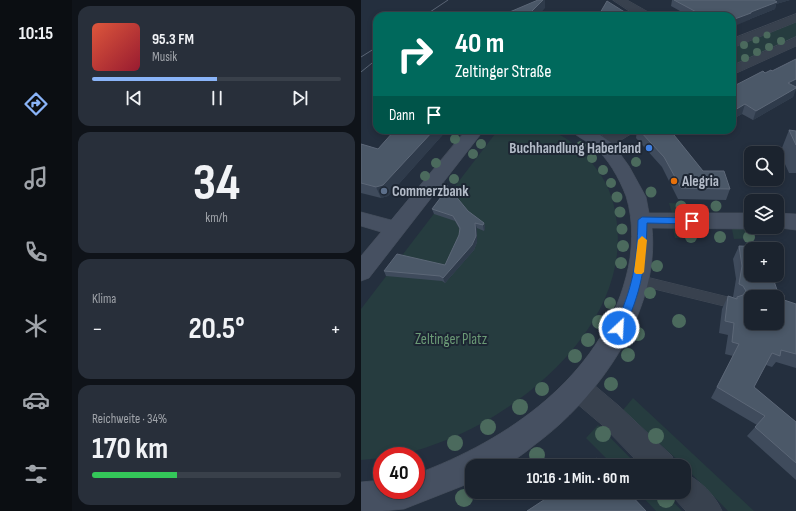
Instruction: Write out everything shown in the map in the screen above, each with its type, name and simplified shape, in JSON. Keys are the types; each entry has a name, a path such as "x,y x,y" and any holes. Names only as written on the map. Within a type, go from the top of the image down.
{"street":[{"path":"619,0 639,12"},
{"path":"736,42 796,18"},
{"path":"736,69 796,41"},
{"path":"361,272 472,134"},
{"path":"425,488 446,479 526,435 555,411 578,388 596,366 619,328 629,306 638,280 642,247 642,220 637,197 627,176 615,159 601,144 586,134"},
{"path":"601,144 618,134"},
{"path":"361,219 396,229"},
{"path":"642,220 744,221"},
{"path":"784,222 796,222"},
{"path":"578,388 609,415 655,459"},
{"path":"691,495 707,511"},
{"path":"361,498 373,497"}],"lane":[{"path":"638,280 733,303"}],"green space":[{"path":"796,22 796,37 736,65 736,46"},
{"name":"Zeltinger Platz","path":"495,134 558,134 562,136 582,152 602,177 606,183 615,210 617,224 616,260 607,294 590,326 567,356 541,382 511,405 480,424 449,439 425,447 373,447 373,459 361,460 361,309"},
{"path":"669,203 690,204 691,212 672,213"},
{"path":"673,229 694,229 696,238 675,238"},
{"path":"732,229 744,229 744,234 754,234 755,238 734,239"},
{"path":"633,398 754,511 728,511 691,473 691,459 676,459 623,410"},
{"path":"598,425 631,459 607,459 586,438"},
{"path":"645,499 671,499 682,511 656,511"}],"building":[{"path":"538,0 543,0 531,12 510,12"},
{"path":"674,0 774,0 777,2 736,19 736,12 696,12"},
{"path":"607,1 625,12 601,12"},
{"path":"796,59 796,79 788,83 796,88 756,111 745,104 736,109 736,85 763,71 765,73 771,70 772,71"},
{"path":"789,130 796,131 796,145"},
{"path":"391,134 430,134 383,185 376,187 361,183 361,144 378,149"},
{"path":"643,134 673,134 703,171 724,171 730,189 681,188 664,157"},
{"path":"445,183 468,211 484,223 483,225 475,223 476,236 472,245 443,278 440,276 384,271 397,254 445,265 459,235 460,228 453,216 432,209 441,197 436,190"},
{"path":"739,246 744,246 744,282 774,282 777,290 745,290 743,286 739,284 742,266"},
{"path":"744,294 744,330 784,330 784,300 796,304 796,354 781,350 780,356 772,353 754,387 796,422 796,463 755,427 765,416 717,387 739,344 732,342 734,323 725,321 728,296 737,299 737,297"},
{"path":"545,499 635,499 646,511 527,511"}],"tram line":[{"path":"430,12 448,0"},
{"path":"361,57 373,50"},
{"path":"361,72 373,62"}],"slow traffic":[{"path":"639,272 642,240"}],"place":[{"name":"Buchhandlung Haberland","path":"649,148"},
{"name":"Alegria","path":"674,181"},
{"name":"Commerzbank","path":"384,191"}],"route":[{"path":"619,328 629,306 638,280 643,238 642,220 692,221"}]}
